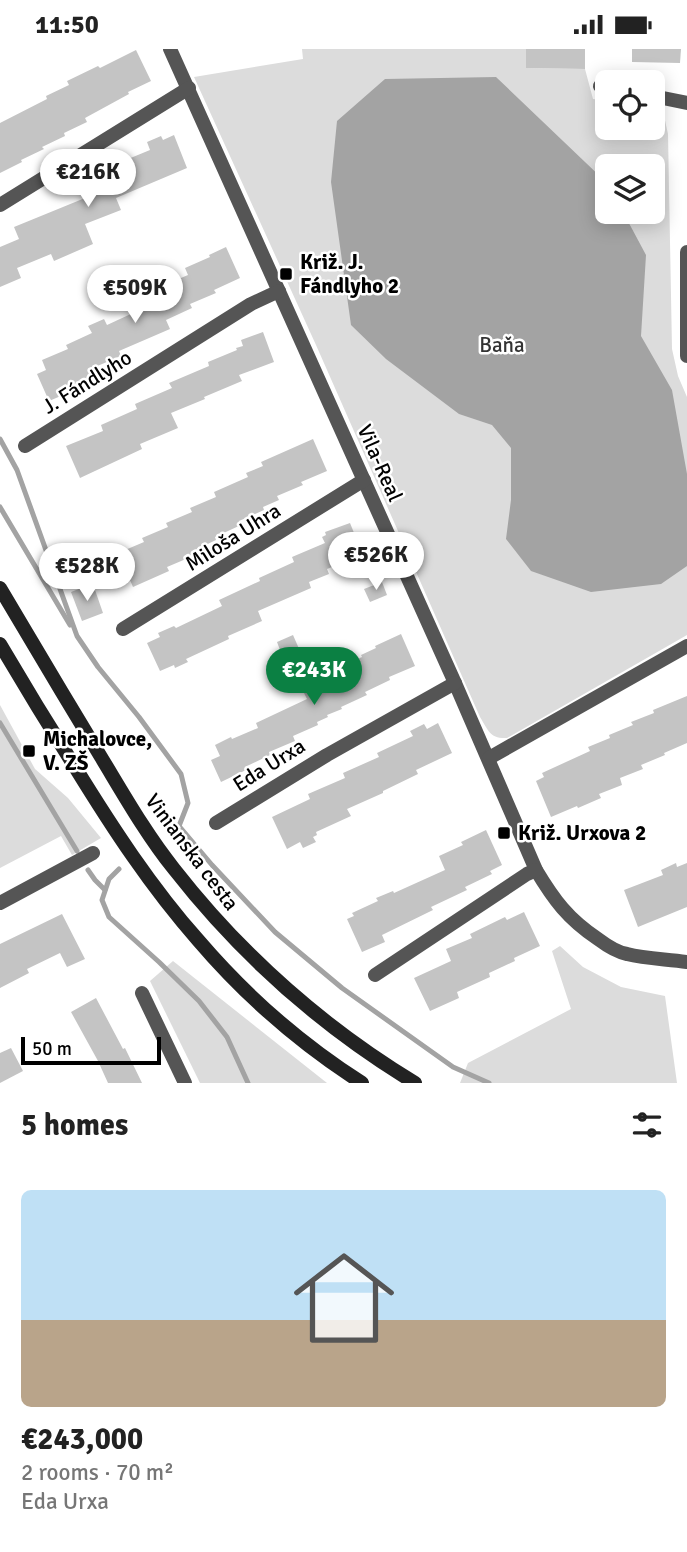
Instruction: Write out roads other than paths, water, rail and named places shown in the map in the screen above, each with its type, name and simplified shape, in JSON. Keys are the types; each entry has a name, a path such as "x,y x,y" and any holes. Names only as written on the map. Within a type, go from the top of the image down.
{"main road":[{"name":"Vinianska cesta","path":"0,588 128,802 172,867 222,926 274,978 327,1024 415,1083"},
{"path":"0,644 105,816 198,940 252,997 320,1053 362,1083"}],"street":[{"name":"Vila-Real","path":"170,49 489,758 536,870 557,903 578,926 601,942 627,954 687,962"},
{"path":"0,205 189,89"},
{"path":"665,98 687,103"},
{"path":"687,252 687,356"},
{"name":"J. Fándlyho","path":"25,446 251,304 279,291"},
{"name":"Miloša Uhra","path":"123,629 364,480"},
{"path":"489,758 687,646"},
{"name":"Eda Urxa","path":"216,823 327,755 455,683"},
{"path":"0,903 93,853"},
{"path":"375,975 536,870"},
{"path":"142,993 185,1083"}],"waterway":[{"path":"0,439 17,470 77,636 181,774 188,803 179,826 174,831"},
{"path":"0,507 70,625"},
{"path":"0,723 77,851"},
{"path":"179,826 275,932 342,988 453,1067 489,1083"},
{"path":"119,869 109,879 102,900 109,917 199,1001 227,1037 248,1083"},
{"path":"88,870 105,890"}],"place":[{"name":"Križ. J. Fándlyho 2","path":"286,274"},
{"name":"Michalovce, V. ZŠ","path":"29,751"},
{"name":"Križ. Urxova 2","path":"504,833"}],"park label":[{"name":"Baňa","path":"502,345"}]}
